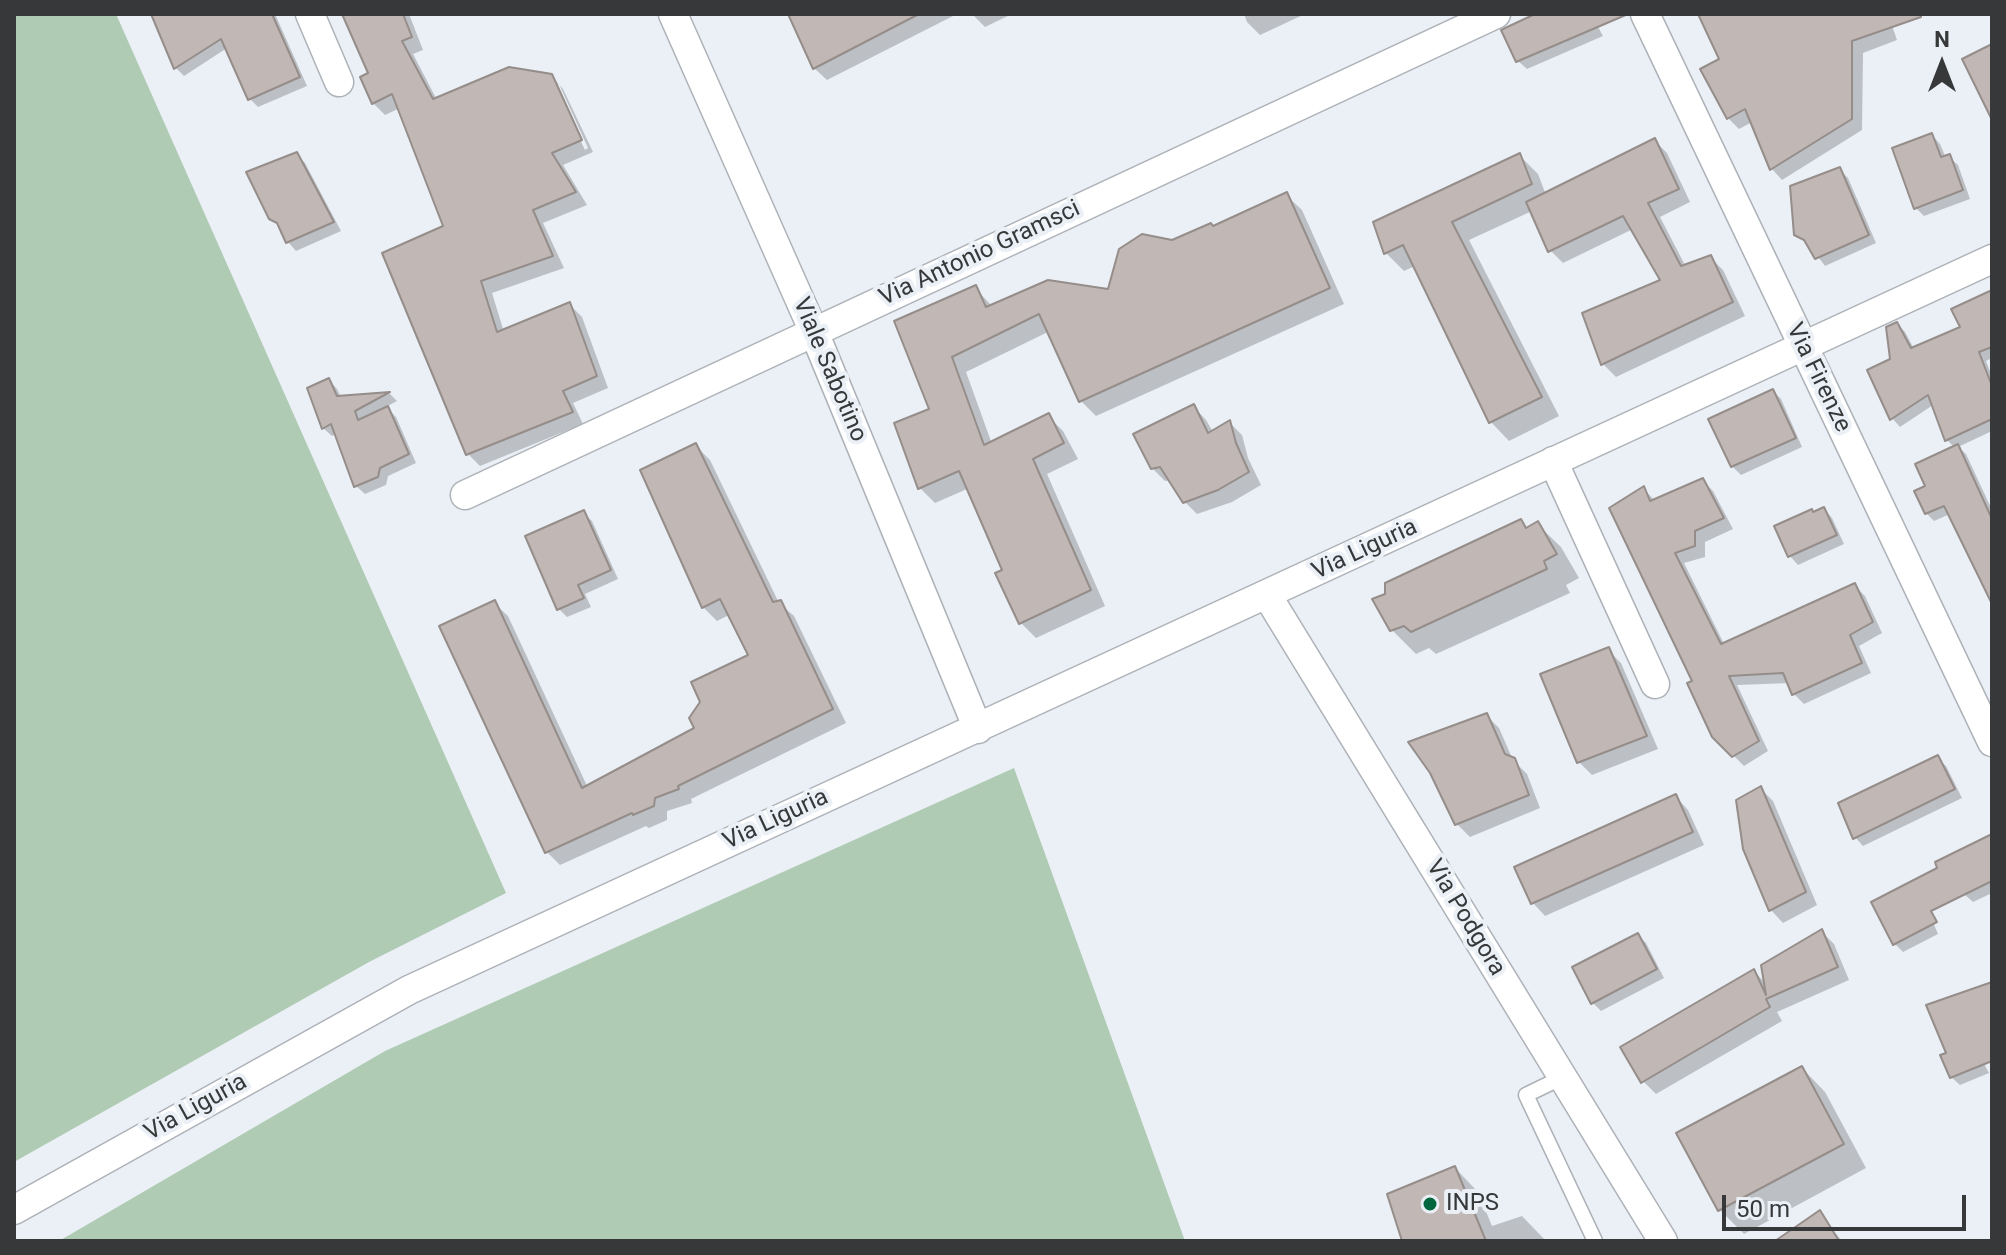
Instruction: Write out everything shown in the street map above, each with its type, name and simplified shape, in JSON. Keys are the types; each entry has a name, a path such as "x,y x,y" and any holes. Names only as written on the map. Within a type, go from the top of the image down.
{"street":[{"path":"310,14 339,82"},
{"name":"Viale Sabotino","path":"673,14 814,332 978,729"},
{"name":"Via Antonio Gramsci","path":"465,495 1496,14"},
{"name":"Via Firenze","path":"1645,14 1992,742"},
{"name":"Via Liguria","path":"14,1210 409,990 1992,259"},
{"path":"1553,461 1655,684"},
{"name":"Via Podgora","path":"1267,595 1663,1241"}],"lane":[{"path":"1563,1077 1526,1095 1595,1241"}],"green space":[{"path":"14,14 116,14 506,893 369,962 14,1162"},
{"path":"1014,768 1185,1241 59,1241 385,1051"}],"building":[{"path":"151,14 272,14 300,77 248,100 221,39 174,69"},
{"path":"342,14 403,14 412,37 402,41 433,99 509,67 552,74 582,140 552,153 576,192 533,210 553,256 481,281 497,332 570,302 597,376 563,391 573,412 466,455 382,253 443,226 392,94 372,104 360,77 368,73"},
{"path":"788,14 919,14 813,69"},
{"path":"1535,14 1628,14 1516,62 1501,30"},
{"path":"1698,14 1921,14 1921,17 1852,41 1852,119 1770,170 1745,109 1727,119 1700,69 1719,59"},
{"path":"1992,44 1992,120 1962,59"},
{"path":"1932,133 1941,157 1950,154 1963,190 1914,209 1892,148"},
{"path":"1655,138 1679,189 1648,203 1681,266 1711,255 1733,302 1601,365 1582,313 1660,280 1623,216 1548,252 1526,202"},
{"path":"297,152 334,222 286,243 277,223 269,219 246,172"},
{"path":"1520,153 1532,184 1452,222 1542,397 1489,423 1403,245 1384,254 1373,222"},
{"path":"1840,167 1869,235 1815,259 1804,240 1794,235 1790,186"},
{"path":"1287,192 1330,288 1079,402 1039,314 952,357 984,445 1049,413 1064,443 1033,459 1091,590 1019,624 995,573 1002,570 959,471 918,489 894,423 929,409 894,321 976,285 986,307 1048,280 1108,289 1119,249 1142,234 1172,240 1211,223 1213,226"},
{"path":"1992,290 1992,347 1979,352 1992,386 1992,419 1945,441 1928,395 1890,420 1867,370 1890,359 1886,327 1897,322 1911,348 1960,327 1951,309"},
{"path":"329,378 337,396 390,392 355,411 358,420 388,406 409,454 380,468 378,477 354,487 331,424 322,429 307,388"},
{"path":"1773,389 1796,438 1731,467 1708,419"},
{"path":"1194,404 1208,433 1230,420 1249,472 1218,490 1183,503 1160,467 1151,469 1133,434"},
{"path":"696,443 773,602 781,600 833,709 678,786 679,789 655,798 654,806 545,853 439,626 495,600 582,788 694,728 689,718 700,702 691,682 748,655 720,599 702,608 640,470"},
{"path":"1958,444 1992,519 1992,604 1944,506 1925,514 1914,491 1925,486 1915,464"},
{"path":"1703,478 1724,518 1695,531 1695,546 1675,553 1721,644 1855,583 1873,622 1850,635 1862,663 1792,695 1783,673 1729,676 1759,741 1732,757 1712,737 1687,683 1692,681 1609,508 1644,486 1650,501"},
{"path":"1824,507 1837,535 1788,557 1774,526"},
{"path":"584,510 611,570 578,585 584,598 557,610 525,536"},
{"path":"1521,519 1526,528 1538,521 1557,554 1544,561 1547,569 1411,632 1404,626 1390,631 1372,599 1385,594 1385,583"},
{"path":"1609,647 1647,736 1577,763 1540,674"},
{"path":"1487,713 1505,754 1515,758 1529,795 1455,825 1430,773 1408,742"},
{"path":"1938,755 1955,789 1853,839 1838,803"},
{"path":"1761,786 1806,892 1769,911 1743,849 1736,800"},
{"path":"1676,794 1693,832 1531,904 1514,867"},
{"path":"1992,834 1992,881 1931,911 1937,922 1893,945 1871,902 1937,868 1935,862"},
{"path":"1822,929 1838,967 1766,999 1770,1007 1641,1083 1620,1047 1754,969 1766,995 1761,965"},
{"path":"1638,933 1657,969 1591,1004 1572,967"},
{"path":"1992,982 1992,1061 1950,1078 1940,1055 1946,1053 1926,1005"},
{"path":"1802,1066 1844,1144 1718,1211 1676,1133"},
{"name":"INPS","path":"1455,1166 1486,1241 1402,1241 1387,1194"},
{"path":"1820,1210 1839,1241 1775,1241"}],"place":[{"name":"INPS","path":"1430,1204"}]}
